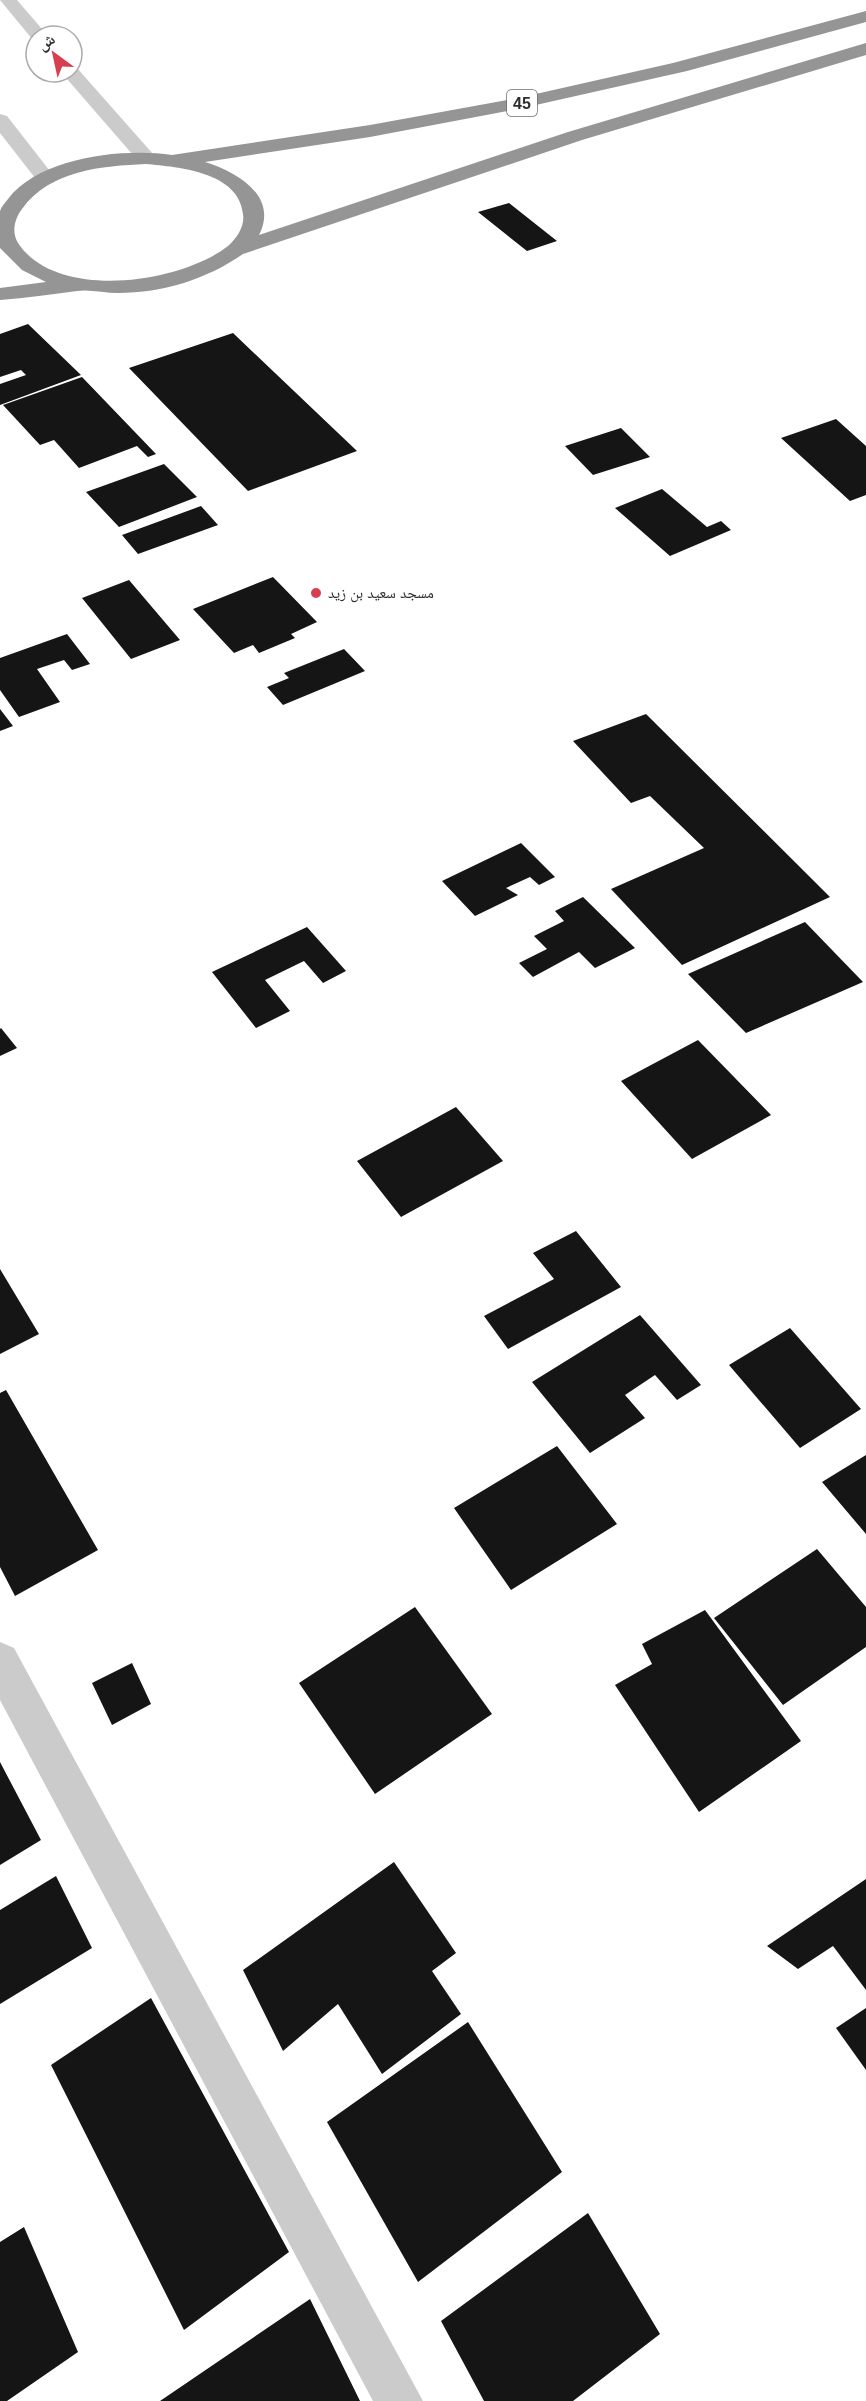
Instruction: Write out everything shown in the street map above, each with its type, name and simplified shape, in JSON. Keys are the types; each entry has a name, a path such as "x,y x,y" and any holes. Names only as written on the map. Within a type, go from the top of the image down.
{"highway":[{"name":"45","path":"172,161 342,136 546,98 690,64 866,15"},
{"path":"236,250 575,136 866,49"},
{"path":"0,198 27,190 46,179 93,163 146,158 172,161 218,173 235,183 247,195 254,208 254,222 248,237 236,250 219,263 170,281 131,286 84,284 0,294"},
{"path":"27,190 14,203 6,217 4,232 9,246 20,259 36,270 84,284"}],"street":[{"path":"7,0 28,24"},
{"path":"81,84 146,158"},
{"path":"0,120 46,179"},
{"path":"0,1661 399,2401"}],"building":[{"path":"509,203 557,241 527,251 478,212"},
{"path":"28,324 81,375 0,405 0,384 26,375 21,370 0,377 0,334"},
{"path":"233,333 357,451 248,491 129,368"},
{"path":"82,377 156,454 148,457 137,446 79,468 54,440 40,445 3,405"},
{"path":"836,419 866,446 866,495 850,501 781,438"},
{"path":"621,428 650,457 593,475 565,446"},
{"path":"164,464 197,497 119,527 86,492"},
{"path":"662,489 707,527 721,521 731,530 670,556 615,508"},
{"path":"201,506 218,525 138,554 122,535"},
{"path":"273,577 317,622 291,634 295,638 259,653 253,645 234,653 193,609"},
{"path":"129,580 180,640 131,659 82,598"},
{"path":"67,634 90,664 72,670 64,660 37,669 60,702 19,717 0,690 0,658"},
{"path":"344,649 365,671 283,705 267,687 289,678 284,673"},
{"path":"0,709 13,726 0,731"},
{"path":"646,714 830,897 682,965 611,889 704,848 650,796 631,803 573,741"},
{"path":"521,843 555,877 539,885 530,877 506,888 518,895 475,916 442,881"},
{"path":"583,897 635,948 595,968 579,952 533,977 519,963 547,949 534,936 564,921 555,911"},
{"path":"805,922 863,982 746,1033 688,974"},
{"path":"307,927 346,971 323,983 304,961 265,980 290,1011 256,1028 212,972"},
{"path":"0,1029 17,1048 0,1056"},
{"path":"698,1040 771,1115 692,1159 621,1081"},
{"path":"456,1107 503,1161 401,1217 357,1161"},
{"path":"576,1231 621,1287 508,1349 484,1316 554,1279 533,1253"},
{"path":"0,1269 39,1334 0,1354"},
{"path":"640,1315 701,1385 677,1400 655,1375 625,1395 645,1418 590,1453 532,1382"},
{"path":"790,1328 861,1409 800,1448 729,1365"},
{"path":"6,1390 98,1550 15,1596 0,1567 0,1393"},
{"path":"557,1446 617,1524 511,1590 454,1508"},
{"path":"866,1455 866,1534 822,1482"},
{"path":"817,1549 866,1607 866,1647 783,1705 714,1618"},
{"path":"415,1607 492,1714 375,1794 299,1683"},
{"path":"705,1610 801,1741 699,1812 615,1685 652,1664 642,1644"},
{"path":"132,1663 151,1704 112,1725 92,1683"},
{"path":"0,1762 41,1840 0,1865"},
{"path":"394,1862 456,1953 432,1971 461,2014 382,2074 338,2004 283,2051 243,1970"},
{"path":"56,1876 92,1948 0,2004 0,1910"},
{"path":"866,1879 866,1990 833,1946 798,1969 767,1946"},
{"path":"151,1998 289,2252 184,2330 51,2065"},
{"path":"866,2008 866,2070 836,2028"},
{"path":"468,2022 562,2172 418,2282 327,2122"},
{"path":"588,2213 660,2334 573,2401 484,2401 441,2321"},
{"path":"24,2227 78,2352 7,2401 0,2401 0,2242"},
{"path":"310,2299 360,2401 160,2401"}],"place":[{"name":"مسجد سعيد بن زيد","path":"316,593"}]}
